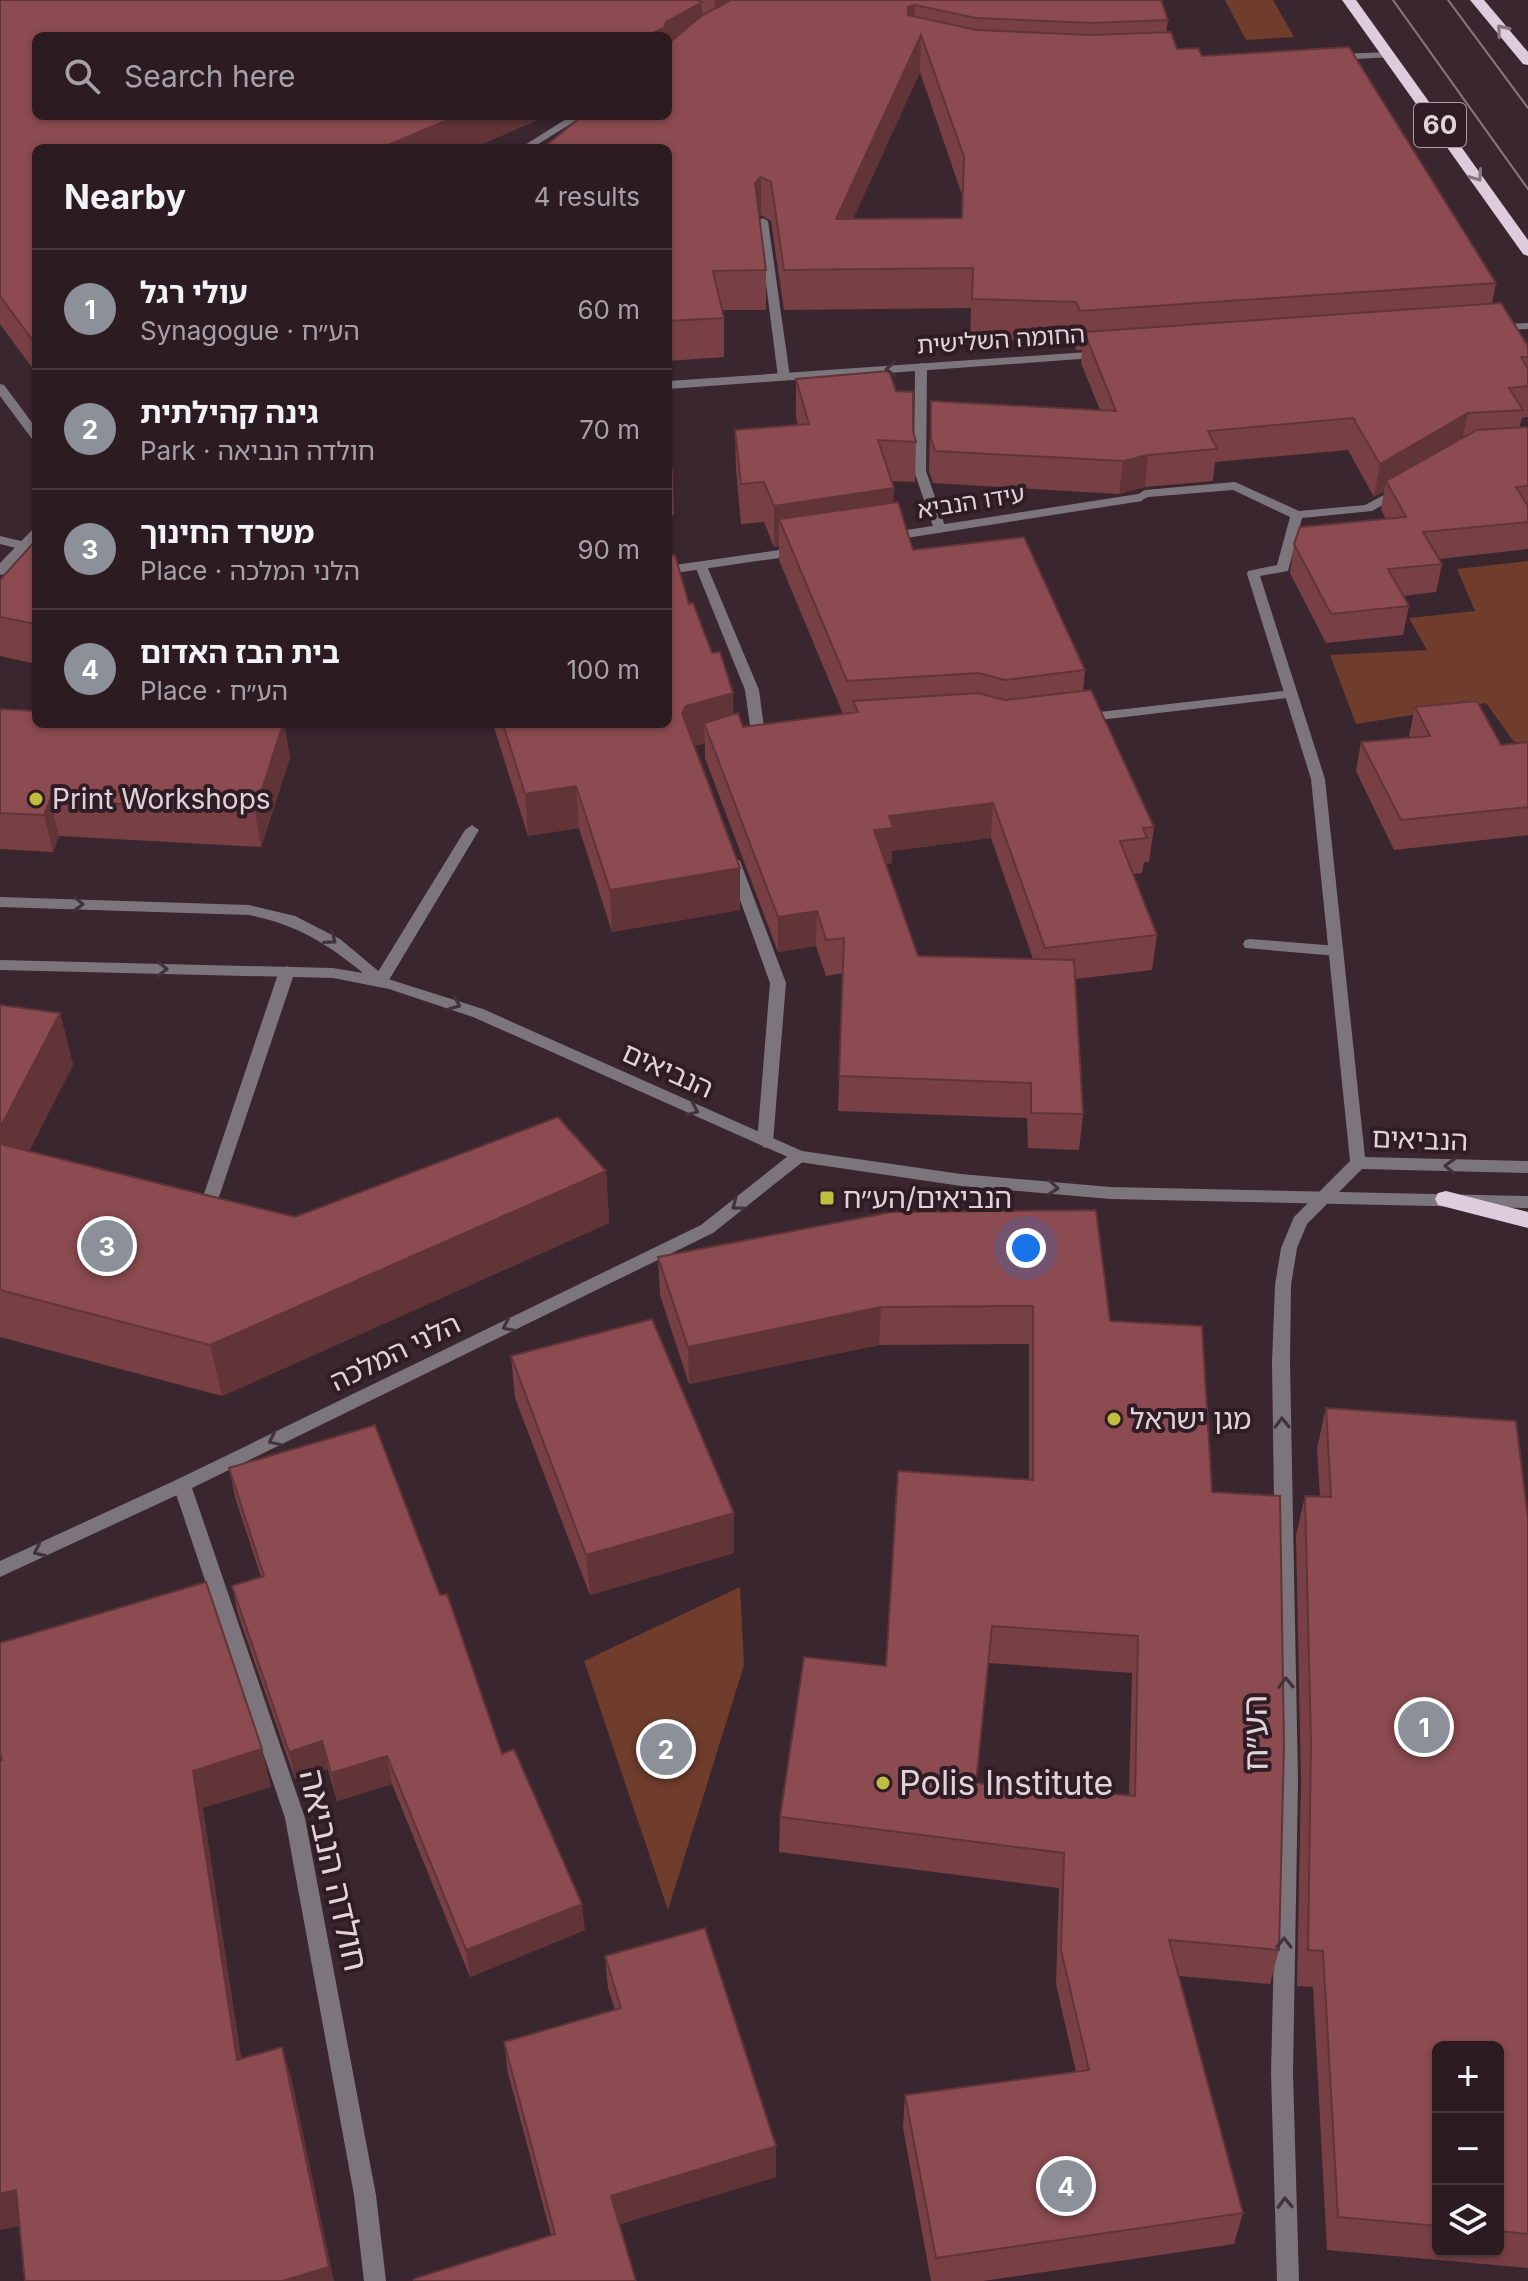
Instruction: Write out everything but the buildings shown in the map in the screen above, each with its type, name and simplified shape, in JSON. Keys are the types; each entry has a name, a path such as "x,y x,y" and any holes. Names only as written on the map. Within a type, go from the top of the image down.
{"highway":[{"name":"60","path":"1349,0 1528,251"},
{"path":"1477,0 1528,61"},
{"path":"1446,1199 1528,1220"}],"street":[{"path":"1328,58 1389,55"},
{"path":"532,144 571,120"},
{"path":"763,221 784,377"},
{"path":"1483,329 1528,326"},
{"name":"החומה השלישית","path":"672,385 1111,354"},
{"path":"921,367 920,471 940,529"},
{"path":"0,388 5,400 32,427"},
{"path":"1358,1163 1318,779 1253,574 1283,568 1297,515 1368,508 1415,483"},
{"name":"עידו הנביא","path":"866,541 1138,498 1145,494 1235,486 1297,515"},
{"path":"0,540 30,547"},
{"path":"0,571 30,547"},
{"path":"672,570 821,548"},
{"path":"701,566 752,690 766,734 732,742"},
{"path":"1063,721 1291,694"},
{"path":"0,902 249,910 283,915 314,927 337,942 381,980 472,830"},
{"path":"725,840 778,983 765,1142"},
{"path":"1250,944 1337,951"},
{"name":"הנביאים","path":"0,965 287,971 381,980 432,994 478,1013 799,1156 961,1180 1110,1193 1528,1202"},
{"path":"212,1194 287,971"},
{"name":"הלני המלכה","path":"0,1569 182,1485 707,1229 799,1156"},
{"name":"הנביאים","path":"1323,1196 1358,1163 1528,1167"},
{"name":"הע״ח","path":"1288,2281 1282,2073 1288,1781 1281,1362 1283,1285 1289,1248 1300,1221 1323,1196"},
{"name":"חולדה הנביאה","path":"182,1485 295,1818 365,2195 375,2281"}],"shaded area":[{"path":"1225,0 1273,0 1294,37 1246,40"},
{"path":"1528,561 1528,742 1514,742 1486,703 1356,724 1330,655 1427,650 1409,618 1475,611 1457,569"},
{"path":"740,1587 744,1665 668,1910 584,1661"}],"tram line":[{"path":"1393,0 1528,189"},
{"path":"1448,0 1528,108"}],"place":[{"name":"Print Workshops","path":"36,799"},
{"name":"הנביאים/הע״ח","path":"827,1198"},
{"name":"משרד החינוך","path":"107,1246"},
{"name":"מגן ישראל","path":"1114,1419"},
{"name":"עולי רגל","path":"1424,1727"},
{"name":"גינה קהילתית","path":"666,1749"},
{"name":"Polis Institute","path":"883,1783"},
{"name":"בית הבז האדום","path":"1066,2186"}]}
